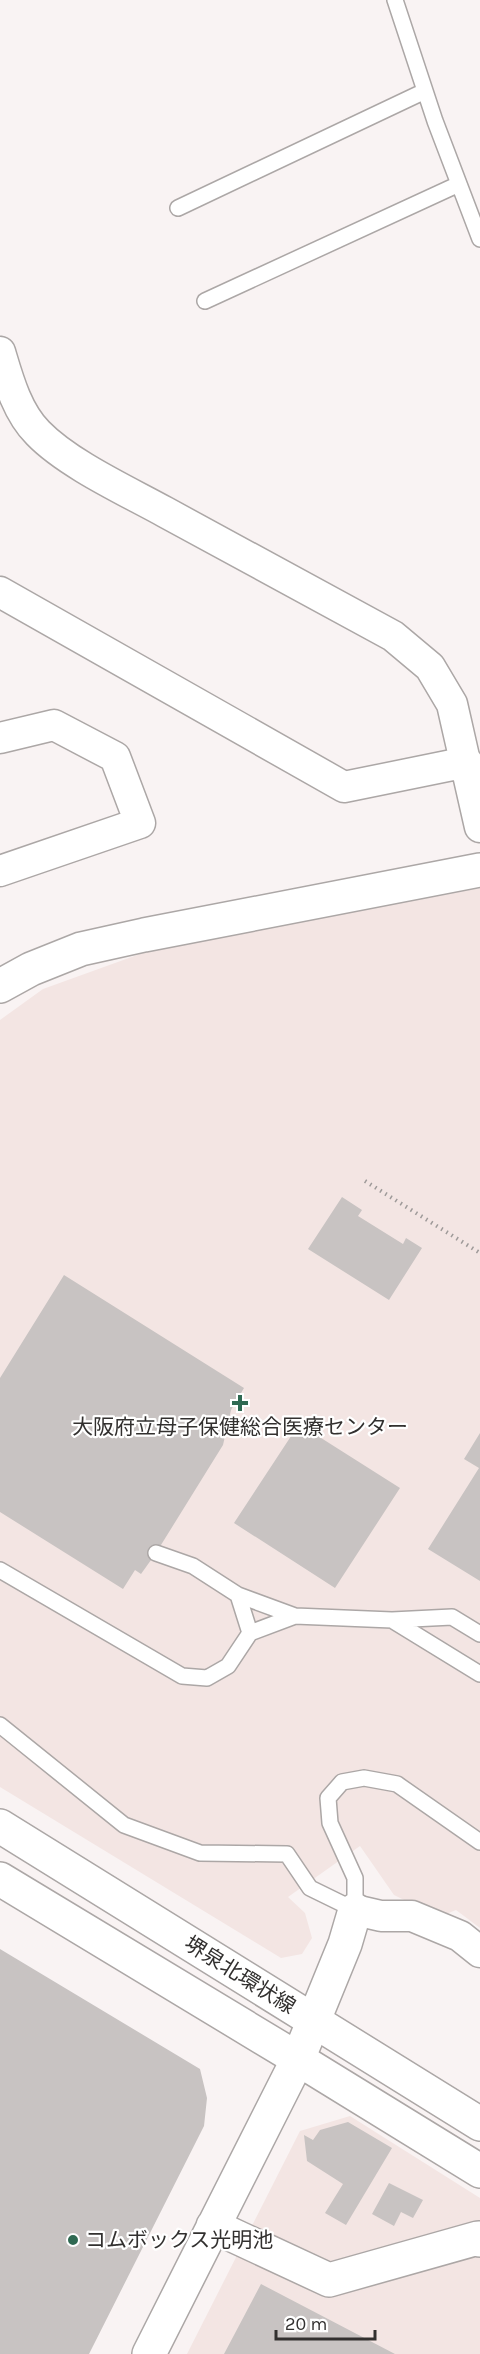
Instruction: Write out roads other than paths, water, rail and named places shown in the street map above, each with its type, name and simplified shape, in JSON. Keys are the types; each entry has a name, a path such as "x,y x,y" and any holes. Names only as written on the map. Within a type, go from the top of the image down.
{"street":[{"path":"0,352 8,381 22,409 36,432 56,450 113,484 393,636 430,667 452,704 480,827"},
{"path":"0,592 344,787 467,762"},
{"path":"0,738 54,725 115,757 140,823 0,871"},
{"path":"0,986 31,969 81,949 144,934 480,870"},
{"name":"堺泉北環状線","path":"0,1826 480,2124"},
{"name":"堺泉北環状線","path":"0,1879 480,2171"},
{"path":"149,2354 298,2059 345,1944 355,1910 381,1916 412,1916 460,1936 480,1952"},
{"path":"213,2226 329,2280 478,2238 480,2240"}],"lane":[{"path":"395,0 425,91 480,239"},
{"path":"178,208 425,91"},
{"path":"205,301 459,184"},
{"path":"156,1553 193,1566 238,1595 295,1616 392,1620 452,1617 480,1634"},
{"path":"0,1570 182,1676 207,1677 228,1666 250,1633 295,1616"},
{"path":"238,1595 250,1633"},
{"path":"392,1620 480,1674"},
{"path":"0,1725 124,1825 200,1853 287,1854 310,1888 355,1910 355,1878 330,1823 328,1798 342,1782 364,1778 397,1784 480,1842"}],"place":[{"name":"大阪府立母子保健総合医療センター","path":"240,1403"},
{"name":"コムボックス光明池","path":"73,2240"}]}
